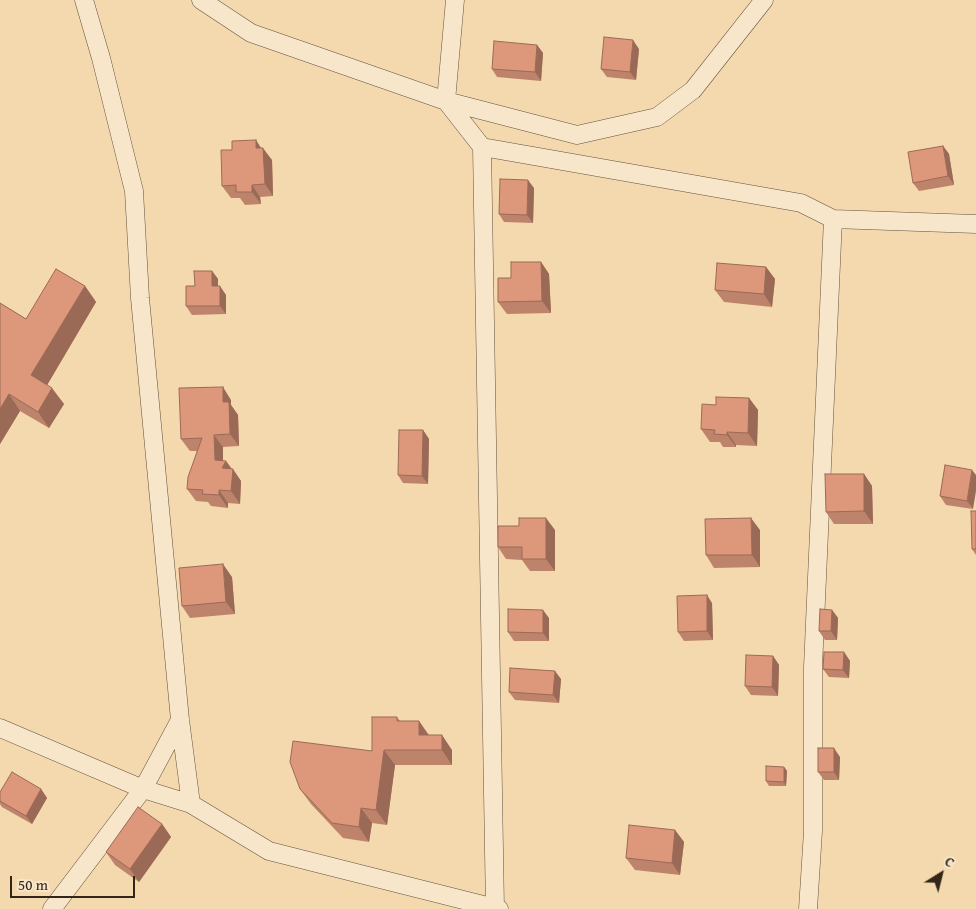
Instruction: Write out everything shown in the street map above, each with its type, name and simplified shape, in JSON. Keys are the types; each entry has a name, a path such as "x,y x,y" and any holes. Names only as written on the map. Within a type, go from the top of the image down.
{"street":[{"path":"84,0 102,58 134,191 140,298 180,720 190,804"},
{"path":"200,0 251,32 446,101 577,135 657,117 693,90 764,0"},
{"path":"0,728 143,789 190,804 269,851 496,909 482,147 446,101 455,0"},
{"path":"482,147 801,203 833,219 976,224"},
{"path":"808,909 813,832 813,667 833,219"},
{"path":"52,909 143,789 180,720"}],"building":[{"path":"604,37 633,40 630,72 601,69"},
{"path":"494,41 537,45 535,72 492,69"},
{"path":"256,140 256,148 263,148 265,184 252,185 252,192 236,192 236,185 222,186 221,150 232,150 232,141"},
{"path":"943,146 948,176 913,183 908,152"},
{"path":"500,179 528,180 527,215 499,214"},
{"path":"511,262 541,262 542,301 498,302 498,278 511,278"},
{"path":"717,263 766,267 764,294 715,290"},
{"path":"56,269 85,286 31,375 52,388 38,412 9,394 0,409 0,303 26,319"},
{"path":"194,271 212,271 212,286 220,286 220,306 186,306 186,286 195,286"},
{"path":"223,387 223,402 229,402 230,434 214,435 215,460 226,461 222,468 233,469 231,491 219,490 219,495 202,494 203,490 187,489 188,477 202,438 181,439 179,388"},
{"path":"716,397 749,398 748,433 727,432 727,435 714,434 715,430 701,429 702,404 716,405"},
{"path":"399,430 423,430 422,476 398,475"},
{"path":"945,465 972,470 967,501 940,496"},
{"path":"825,474 864,474 864,511 826,512"},
{"path":"971,511 976,511 976,549 972,549"},
{"path":"519,518 546,518 546,559 522,559 522,547 498,547 498,526 519,526"},
{"path":"751,518 752,555 706,555 705,519"},
{"path":"223,564 226,602 182,606 179,568"},
{"path":"707,595 707,631 678,632 677,596"},
{"path":"508,609 543,610 543,633 508,632"},
{"path":"820,609 832,610 831,631 819,631"},
{"path":"824,652 844,652 843,670 823,669"},
{"path":"746,655 773,656 772,687 745,686"},
{"path":"510,668 555,671 553,695 509,692"},
{"path":"372,717 397,717 397,721 419,721 419,735 442,735 442,750 384,750 376,810 361,808 359,827 332,823 300,789 290,762 293,741 372,751"},
{"path":"818,748 834,748 834,772 818,772"},
{"path":"766,766 784,767 784,782 766,781"},
{"path":"12,772 41,789 26,816 0,801 0,792"},
{"path":"138,807 162,824 130,869 106,852"},
{"path":"629,825 675,830 672,863 626,858"}]}
